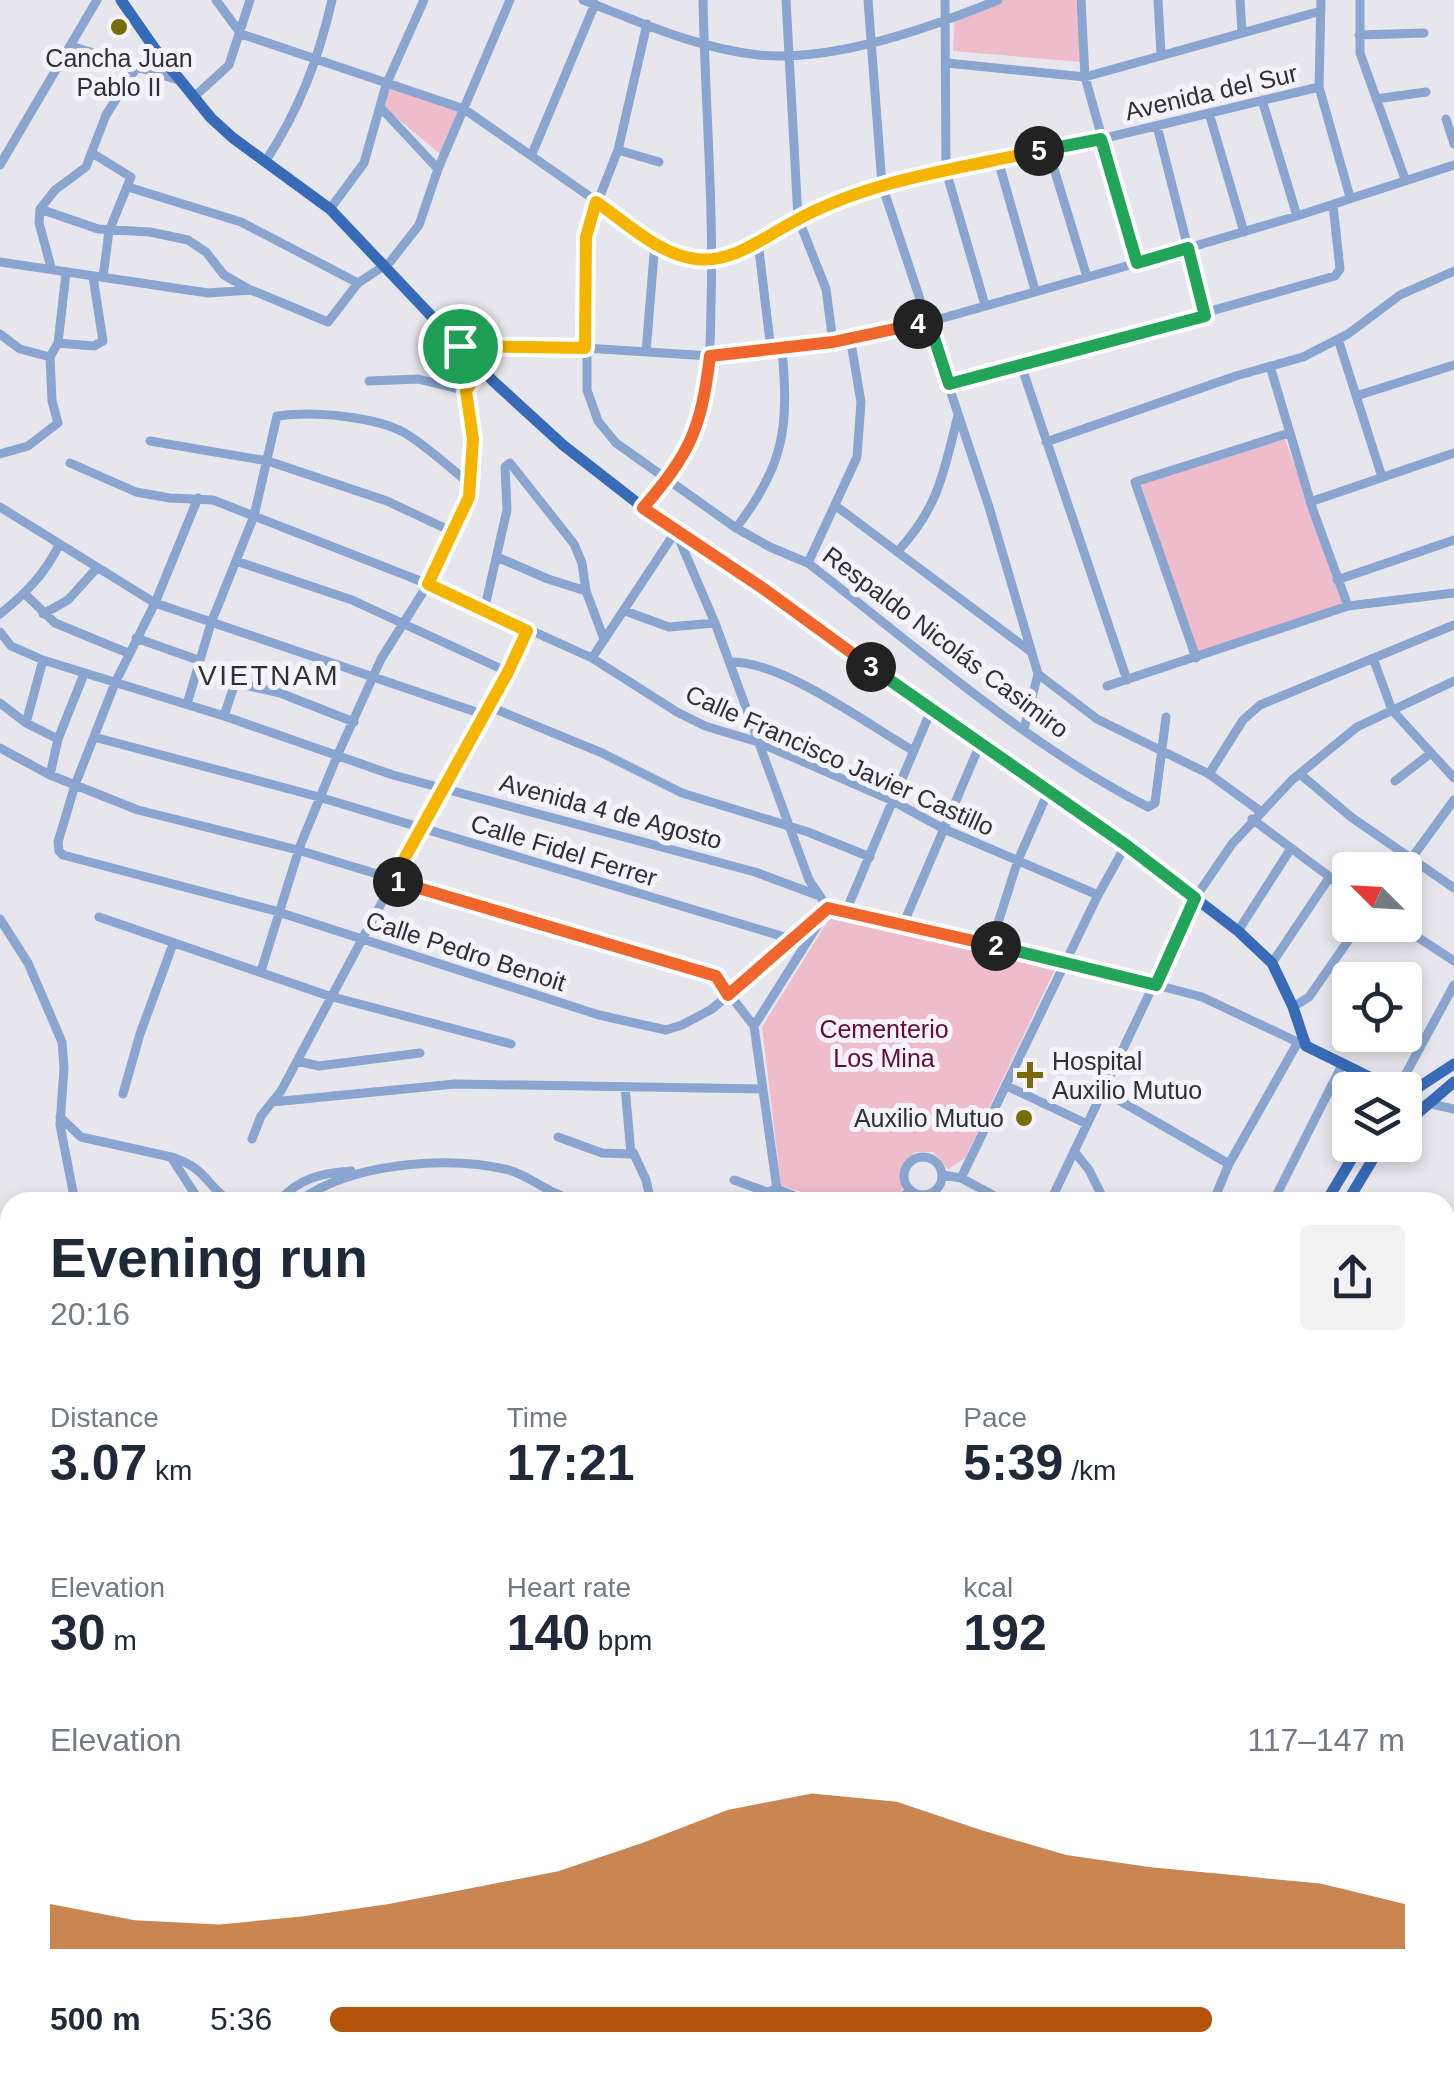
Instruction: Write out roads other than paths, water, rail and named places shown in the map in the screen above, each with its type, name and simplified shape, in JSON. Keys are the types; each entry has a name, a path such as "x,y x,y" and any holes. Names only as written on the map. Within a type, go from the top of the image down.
{"main road":[{"path":"121,0 180,80 232,138 330,209 480,368 563,444 643,508 1049,790 1238,931 1272,963 1293,1007 1302,1044 1357,1072"},
{"path":"1422,1082 1454,1064"},
{"path":"1422,1108 1454,1082"},
{"path":"1422,1101 1427,1103"},
{"path":"1332,1192 1350,1162"},
{"path":"1353,1192 1371,1162"}],"street":[{"path":"0,165 97,0"},
{"path":"216,0 241,34 464,108 655,242 684,257 713,260"},
{"path":"194,97 225,70 250,0"},
{"path":"265,162 292,122 332,0"},
{"path":"330,209 362,168 386,84 424,0"},
{"path":"40,209 109,231 150,232 188,240 206,252 224,275 328,322 358,283 390,262 419,226 438,170 510,0"},
{"path":"584,0 704,44 789,56 872,42 947,21 998,0"},
{"path":"643,508 692,443 705,395 710,356 713,187 703,0"},
{"path":"786,0 798,218 824,283 833,342"},
{"path":"868,0 882,185 958,412 1038,674 1024,729"},
{"path":"945,0 946,171 985,304"},
{"path":"1081,0 1085,77 1137,263"},
{"path":"1158,0 1161,54"},
{"path":"1240,0 1242,32"},
{"path":"1360,0 1360,53 1405,179"},
{"path":"532,154 593,2"},
{"path":"947,63 1085,77 1321,5 1319,88 1350,198"},
{"name":"Respaldo Nicolás Casimiro","path":"647,24 618,150 586,237 586,390 598,421 616,443 736,528 808,563 1024,729 1108,786 1148,807 1154,803 1163,750"},
{"path":"1359,35 1424,33"},
{"path":"71,46 180,80"},
{"path":"50,267 38,223 40,209 54,190 86,166 106,115 136,68"},
{"name":"Avenida del Sur","path":"713,260 758,242 798,218 882,185 1319,88"},
{"path":"1376,100 1426,92"},
{"path":"1262,100 1297,216"},
{"path":"380,107 438,170"},
{"path":"1209,112 1244,232"},
{"path":"1446,120 1454,144"},
{"path":"1156,126 1205,316"},
{"path":"1048,149 1087,276"},
{"path":"618,150 659,162"},
{"path":"58,343 94,346 103,340 98,277 109,231 132,178 92,153"},
{"path":"998,160 1036,290"},
{"path":"460,346 710,356 833,342 929,322 1137,263 1454,165"},
{"path":"128,187 241,222 358,283"},
{"path":"949,384 1205,316 1335,276 1340,268 1333,204"},
{"path":"646,352 655,242"},
{"path":"736,528 756,502 782,444 786,386 758,242"},
{"path":"0,262 208,293 251,290"},
{"path":"1046,442 1302,357 1338,339 1400,295 1454,271"},
{"path":"0,454 28,446 58,422 52,402 50,357 58,343 66,273"},
{"path":"0,334 20,349 50,357"},
{"path":"808,563 857,457 861,402 850,337"},
{"path":"1338,339 1382,477"},
{"path":"1021,365 1127,680"},
{"path":"1356,396 1454,365"},
{"path":"1270,366 1310,502 1348,606"},
{"path":"261,971 298,850 338,754 373,678 402,622 428,584 469,497 473,439 466,391 480,368"},
{"path":"369,381 418,379 466,391"},
{"path":"898,551 922,526 934,499 958,412"},
{"path":"188,704 198,660 254,516 278,416 332,416 381,423 408,434 470,484"},
{"path":"1196,658 1135,482 1289,432"},
{"path":"150,441 268,461 387,501 453,532"},
{"path":"1310,502 1454,452"},
{"name":"Calle Francisco Javier Castillo","path":"70,462 136,492 198,498 254,516 428,584 592,658 705,726 758,742 893,801 944,829 1098,895"},
{"path":"484,611 507,510 504,467 510,464 564,528 582,563 586,591 604,639"},
{"path":"75,785 115,683 155,603 198,498"},
{"path":"836,506 1033,653"},
{"path":"0,507 155,603 373,678 485,710 602,752 682,793 870,858"},
{"path":"592,658 676,531"},
{"path":"676,531 715,622 808,880 828,908 1156,985 1225,1006 1302,1044 1229,1164 1217,1192"},
{"path":"1338,580 1454,540"},
{"path":"0,614 42,575 59,545"},
{"path":"497,557 586,591"},
{"path":"236,561 352,600 508,672"},
{"path":"43,614 68,600 96,569"},
{"path":"1108,686 1348,606 1454,593"},
{"path":"25,594 54,623 128,653"},
{"path":"625,611 669,627 715,622"},
{"path":"1209,774 1243,720 1260,705 1454,625"},
{"path":"252,1138 527,631"},
{"name":"Avenida 4 de Agosto","path":"0,632 11,646 43,660 188,704 440,790 718,862 817,894"},
{"path":"136,638 198,660"},
{"path":"1373,658 1392,710 1454,778"},
{"path":"26,723 43,660"},
{"path":"730,662 782,673 912,750"},
{"path":"50,775 58,740 84,674"},
{"path":"1038,674 1097,718 1209,774 1260,811"},
{"path":"1055,1192 1195,898 1252,819 1356,727 1454,681"},
{"path":"224,716 235,684 280,692 354,722"},
{"path":"0,703 58,740"},
{"path":"846,911 932,708"},
{"path":"1163,750 1166,718"},
{"name":"Calle Fidel Ferrer","path":"94,736 319,798 790,939"},
{"path":"902,927 981,742"},
{"path":"0,748 50,775 138,810 298,850 716,976 754,1026 778,1189"},
{"path":"1395,781 1431,752"},
{"path":"1300,774 1401,852"},
{"name":"Calle Pedro Benoit","path":"75,785 58,842 58,850 64,855 278,913 599,1015 658,1029 682,1026 728,995 828,908"},
{"path":"992,945 1018,860 1049,790"},
{"path":"1416,852 1454,800"},
{"path":"1252,819 1332,880"},
{"path":"961,1178 1126,845"},
{"path":"1238,931 1290,850"},
{"path":"1422,866 1454,888"},
{"path":"1272,963 1329,878"},
{"path":"754,1026 828,908"},
{"path":"98,917 330,996 511,1044"},
{"path":"0,920 40,987 62,1042 60,1116 73,1192"},
{"path":"1422,940 1454,961"},
{"path":"1293,1007 1309,997 1347,942"},
{"path":"123,1094 173,944"},
{"path":"1412,1072 1454,986"},
{"path":"297,1060 319,1066 420,1053"},
{"path":"1278,1192 1342,1065"},
{"path":"273,1102 455,1084 763,1090"},
{"path":"1006,1086 1087,1124"},
{"path":"625,1087 633,1152 649,1192"},
{"path":"1103,1092 1229,1164"},
{"path":"1427,1103 1454,1108"},
{"path":"60,1116 80,1137 171,1156 198,1167 222,1192"},
{"path":"558,1137 602,1152 633,1152"},
{"path":"1074,1151 1100,1192"},
{"path":"171,1156 194,1192"},
{"path":"914,1192 904,1173 915,1158 934,1159 943,1175 936,1192"},
{"path":"288,1192 319,1174 457,1161 526,1176 555,1192"},
{"path":"312,1192 364,1170"},
{"path":"943,1175 961,1178 987,1192"},
{"path":"734,1180 767,1192 778,1189 785,1192"}],"place":[{"name":"Cancha Juan Pablo II","path":"119,27"},
{"name":"Hospital Auxilio Mutuo","path":"1030,1075"},
{"name":"Auxilio Mutuo","path":"1024,1118"}],"district":[{"name":"VIETNAM","path":"269,675"}],"park label":[{"name":"Cementerio Los Mina","path":"884,1044"}]}
